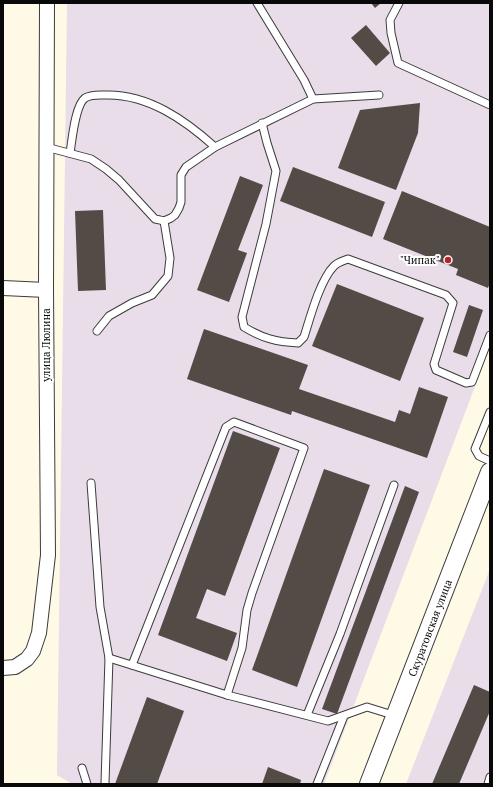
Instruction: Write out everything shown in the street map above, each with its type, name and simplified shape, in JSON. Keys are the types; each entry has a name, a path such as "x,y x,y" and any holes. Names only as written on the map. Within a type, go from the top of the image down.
{"street":[{"name":"улица Люлина","path":"4,669 15,667 27,658 33,651 39,633 48,555 46,290 47,3"},
{"path":"3,288 46,290"},
{"name":"Скуратовская улица","path":"369,784 482,502 490,472"}],"lane":[{"path":"257,3 304,80 313,99"},
{"path":"399,3 390,20 391,33 398,63 490,105"},
{"path":"70,153 80,104 86,98 94,95 112,94 138,99 159,107 179,118 215,147"},
{"path":"46,147 91,159 119,180 155,219 164,221 175,215 180,208 181,175 183,170 215,147 313,99 379,95"},
{"path":"262,123 276,171 266,224 242,317 244,327 259,336 285,342 298,343 304,337 321,287 335,265 348,259 446,295 450,298 453,303 434,364 436,370 466,383 472,382 490,335"},
{"path":"97,331 109,316 132,303 152,295 168,276 170,258 164,221"},
{"path":"490,412 475,449 478,456 490,461"},
{"path":"132,665 226,427 234,422 304,448 252,593 242,648 227,694"},
{"path":"91,483 100,606 109,658 105,783"},
{"path":"307,715 340,634 394,485"},
{"path":"109,658 227,694 328,721 367,707 396,716"},
{"path":"317,784 344,716"},
{"path":"82,768 87,784"},
{"path":"488,784 490,777"}],"shaded area":[{"path":"67,3 490,3 490,347 324,784 72,784 57,775"},
{"path":"490,569 490,784 406,784"}],"building":[{"path":"371,3 381,3 375,8"},
{"path":"366,25 390,53 376,66 351,38"},
{"path":"420,103 418,133 396,190 338,168 360,110"},
{"path":"293,167 385,202 372,237 280,201"},
{"path":"240,176 263,185 238,250 247,253 229,302 197,290"},
{"path":"402,191 490,227 490,283 488,288 456,275 458,269 383,239"},
{"path":"103,210 106,290 78,291 75,211"},
{"path":"337,284 424,318 400,381 312,346"},
{"path":"469,305 483,310 467,357 453,352"},
{"path":"204,329 308,365 299,389 395,422 399,410 410,414 419,387 448,397 427,458 292,411 291,415 187,379"},
{"path":"233,431 280,448 225,596 207,589 196,618 237,633 227,661 158,635"},
{"path":"324,469 370,485 297,687 252,670"},
{"path":"405,486 419,492 337,714 322,709"},
{"path":"474,685 490,692 490,711 459,784 432,784"},
{"path":"147,697 184,711 157,784 115,784"},
{"path":"268,767 301,780 300,784 262,784"}],"place":[{"name":"\"Чипак\"","path":"448,260"}]}
